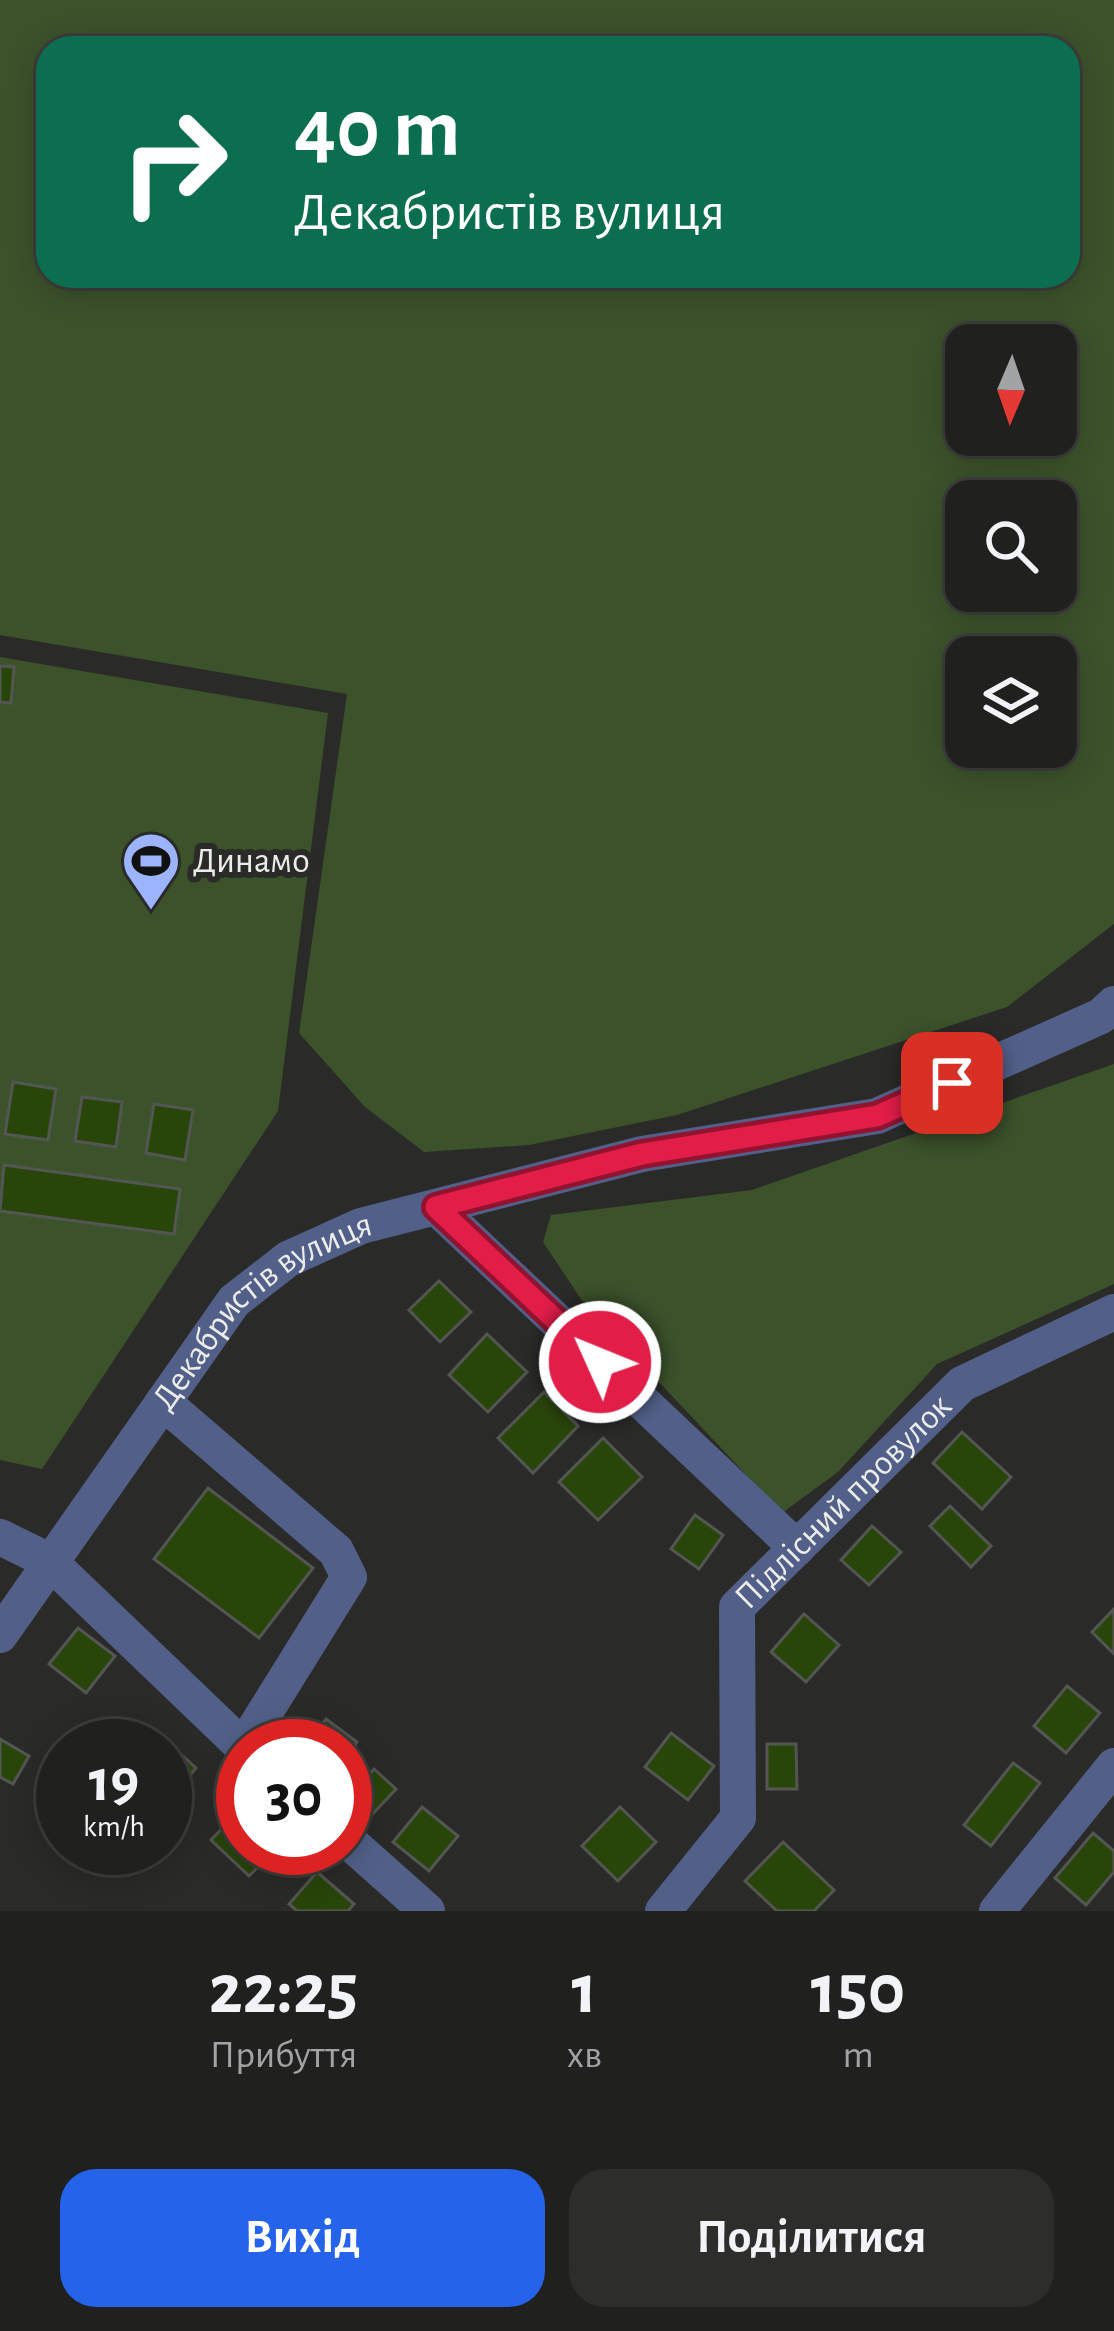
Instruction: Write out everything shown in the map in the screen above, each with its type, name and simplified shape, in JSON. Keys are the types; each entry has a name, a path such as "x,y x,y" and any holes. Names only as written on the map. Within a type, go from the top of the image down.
{"street":[{"name":"Декабристів вулиця","path":"0,1635 234,1301 288,1259 362,1226 642,1154 877,1116 1101,1016 1114,1004"},
{"path":"436,1207 797,1548"},
{"name":"Підлісний провулок","path":"663,1911 738,1818 737,1607 962,1384 1114,1312"},
{"path":"163,1402 336,1551 349,1577 260,1719"},
{"path":"0,1537 49,1562 216,1720"},
{"path":"997,1911 1114,1766"},
{"path":"372,1862 427,1911"}],"green space":[{"path":"0,0 1114,0 1114,924 1007,1007 677,1115 529,1145 424,1152 365,1107 299,1033 347,694 0,635"},
{"name":"Динамо","path":"0,657 328,713 278,1111 42,1469 0,1460"},
{"path":"1114,1064 1114,1284 937,1364 838,1472 782,1513 581,1299 543,1242 551,1215 752,1190"}],"building":[{"path":"0,666 14,667 11,703 0,702"},
{"path":"13,1082 56,1089 48,1140 5,1134"},
{"path":"82,1097 122,1102 116,1147 75,1141"},
{"path":"154,1104 193,1110 185,1160 146,1153"},
{"path":"4,1165 180,1189 174,1234 0,1211"},
{"path":"439,1281 471,1312 440,1342 409,1310"},
{"path":"487,1334 527,1372 488,1412 449,1375"},
{"path":"544,1392 578,1426 533,1473 498,1438"},
{"path":"962,1432 1011,1477 982,1509 933,1463"},
{"path":"603,1438 642,1477 598,1520 559,1482"},
{"path":"208,1488 313,1568 259,1638 154,1559"},
{"path":"950,1506 991,1546 971,1567 930,1526"},
{"path":"695,1515 723,1535 699,1569 671,1549"},
{"path":"872,1526 901,1552 869,1585 841,1560"},
{"path":"1114,1609 1114,1654 1092,1632"},
{"path":"804,1614 839,1645 806,1682 771,1652"},
{"path":"78,1628 115,1656 86,1693 49,1664"},
{"path":"1067,1686 1100,1713 1066,1753 1034,1726"},
{"path":"671,1733 714,1766 688,1800 645,1767"},
{"path":"0,1739 29,1756 13,1784 0,1777"},
{"path":"767,1744 796,1744 797,1789 767,1789"},
{"path":"1013,1763 1040,1783 991,1846 964,1825"},
{"path":"372,1771 396,1789 372,1815"},
{"path":"422,1807 458,1836 429,1871 393,1842"},
{"path":"620,1807 656,1842 618,1881 582,1846"},
{"path":"1093,1833 1114,1851 1114,1872 1086,1905 1055,1878"},
{"path":"783,1842 834,1890 814,1911 777,1911 745,1881"},
{"path":"314,1875 320,1875 354,1904 348,1911 297,1911 289,1904"}],"place":[{"name":"Динамо","path":"151,912"}],"route":[{"path":"600,1362 436,1207 642,1154 877,1116 952,1083"}]}
